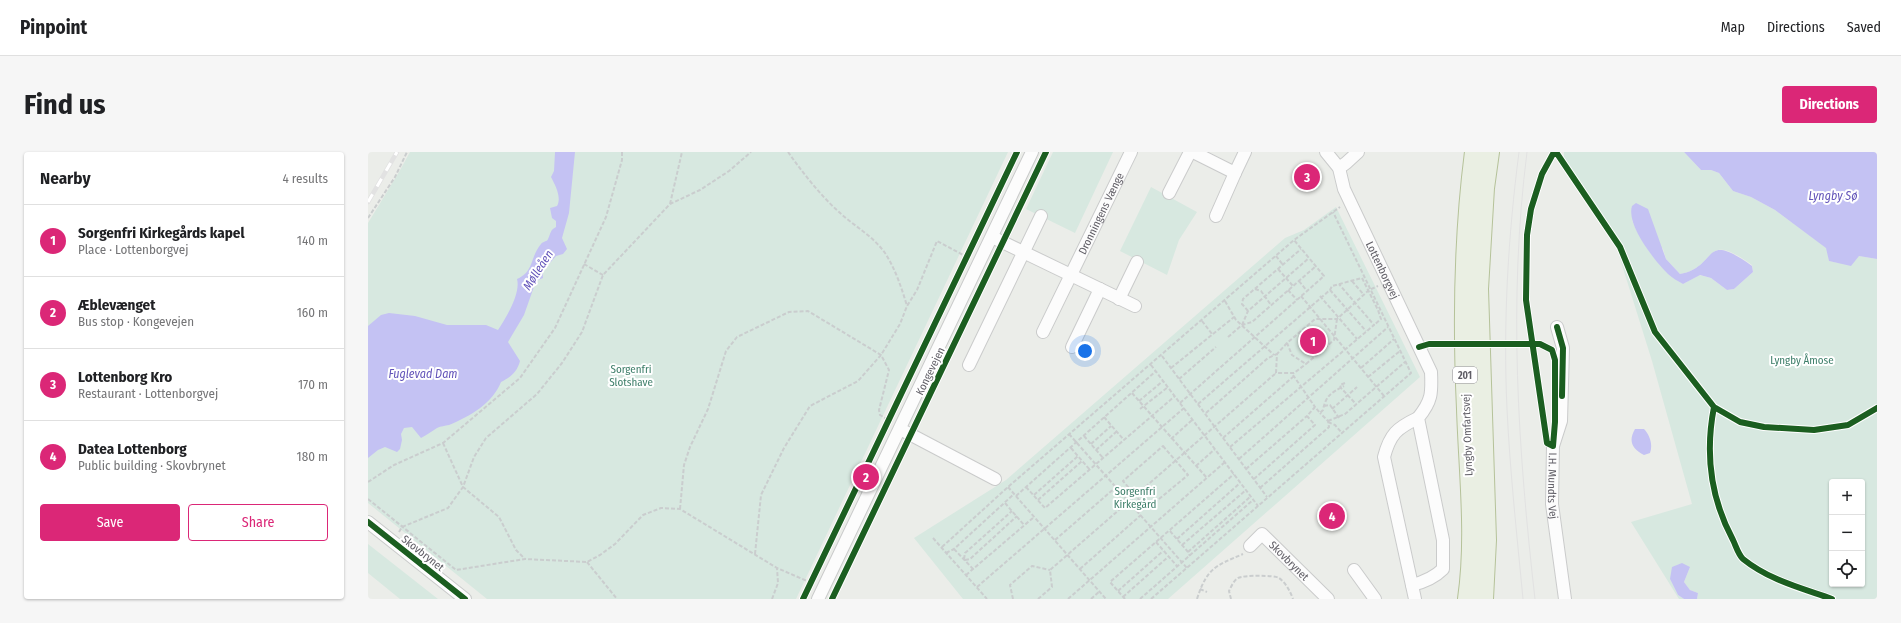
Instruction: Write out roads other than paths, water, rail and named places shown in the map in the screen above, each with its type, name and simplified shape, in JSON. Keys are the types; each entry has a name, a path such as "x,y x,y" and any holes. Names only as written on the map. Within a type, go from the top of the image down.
{"highway":[{"name":"Lyngby Omfartsvej","path":"1467,599 1470,579 1471,537 1465,392 1464,290 1469,188 1474,152"},
{"name":"Lyngby Omfartsvej","path":"1484,599 1487,540 1479,289 1485,188 1490,152"}],"street":[{"name":"Kongevejen","path":"818,599 1032,152"},
{"name":"Dronningens Vænge","path":"1043,332 1131,152"},
{"path":"1169,193 1191,152 1235,173"},
{"path":"1216,216 1245,152"},
{"name":"Lottenborgvej","path":"1326,152 1339,168 1344,190 1431,372 1432,392 1428,406 1418,418"},
{"path":"1339,168 1358,152"},
{"path":"969,365 1041,216"},
{"path":"992,237 1135,306"},
{"path":"1119,298 1137,262"},
{"path":"1072,347 1100,289"},
{"name":"I.H. Mundts Vej","path":"1557,327 1563,348 1561,421 1553,446 1552,497 1565,599"},
{"path":"1412,585 1426,581 1437,575 1443,569 1443,540 1418,418 1403,425 1394,433 1388,444 1384,457 1415,599"},
{"path":"900,429 995,479"},
{"name":"Skovbrynet","path":"368,522 465,599"},
{"name":"Skovbrynet","path":"1247,550 1262,534 1328,599"},
{"path":"1354,570 1375,599"}],"water":[{"name":"Fuglevad Dam","path":"555,152 575,152 569,213 562,238 567,249 563,254 556,256 549,264 542,265 543,278 536,281 524,315 508,342 520,361 517,368 511,376 501,382 497,390 486,403 464,418 449,425 437,428 421,438 412,427 404,428 401,434 402,440 400,449 397,452 385,447 378,450 368,458 368,326 381,315 389,313 415,316 447,325 486,325 498,330 509,312 515,298 518,285 517,279 529,268 538,249 542,243 547,240 556,227 556,221 552,218 550,208 557,206 559,199 551,177 554,171"},
{"name":"Lyngby Sø","path":"1684,152 1877,152 1877,259 1859,256 1851,266 1829,261 1826,248 1775,210 1751,197 1733,191 1719,173 1711,170 1701,170"},
{"path":"1636,203 1648,209 1666,259 1680,274 1701,265 1717,250 1736,255 1752,266 1753,272 1734,289 1727,290 1711,278 1700,275 1683,284 1677,281 1668,274 1642,242 1633,223 1631,214 1632,206"},
{"path":"1635,429 1644,429 1648,434 1651,443 1650,453 1644,455 1640,453 1632,444 1632,437"},
{"path":"1682,563 1690,567 1684,582 1690,590 1698,593 1697,599 1684,599 1678,595 1670,579 1672,567"}],"tram line":[{"path":"1519,152 1507,280 1506,377 1510,456 1523,599"},
{"path":"1527,152 1521,208 1518,264 1518,376 1524,487 1535,599"}],"railway":[{"path":"368,202 397,152"}],"place":[{"name":"Lottenborg Kro","path":"1307,177"},
{"name":"Sorgenfri Kirkegårds kapel","path":"1313,341"},
{"name":"Æblevænget","path":"866,477"},
{"name":"Datea Lottenborg","path":"1332,516"}],"water label":[{"name":"Mølleåen","path":"538,270"}],"park label":[{"name":"Lyngby Åmose","path":"1802,360"},
{"name":"Sorgenfri Slotshave","path":"631,375"},
{"name":"Sorgenfri Kirkegård","path":"1135,497"}]}
